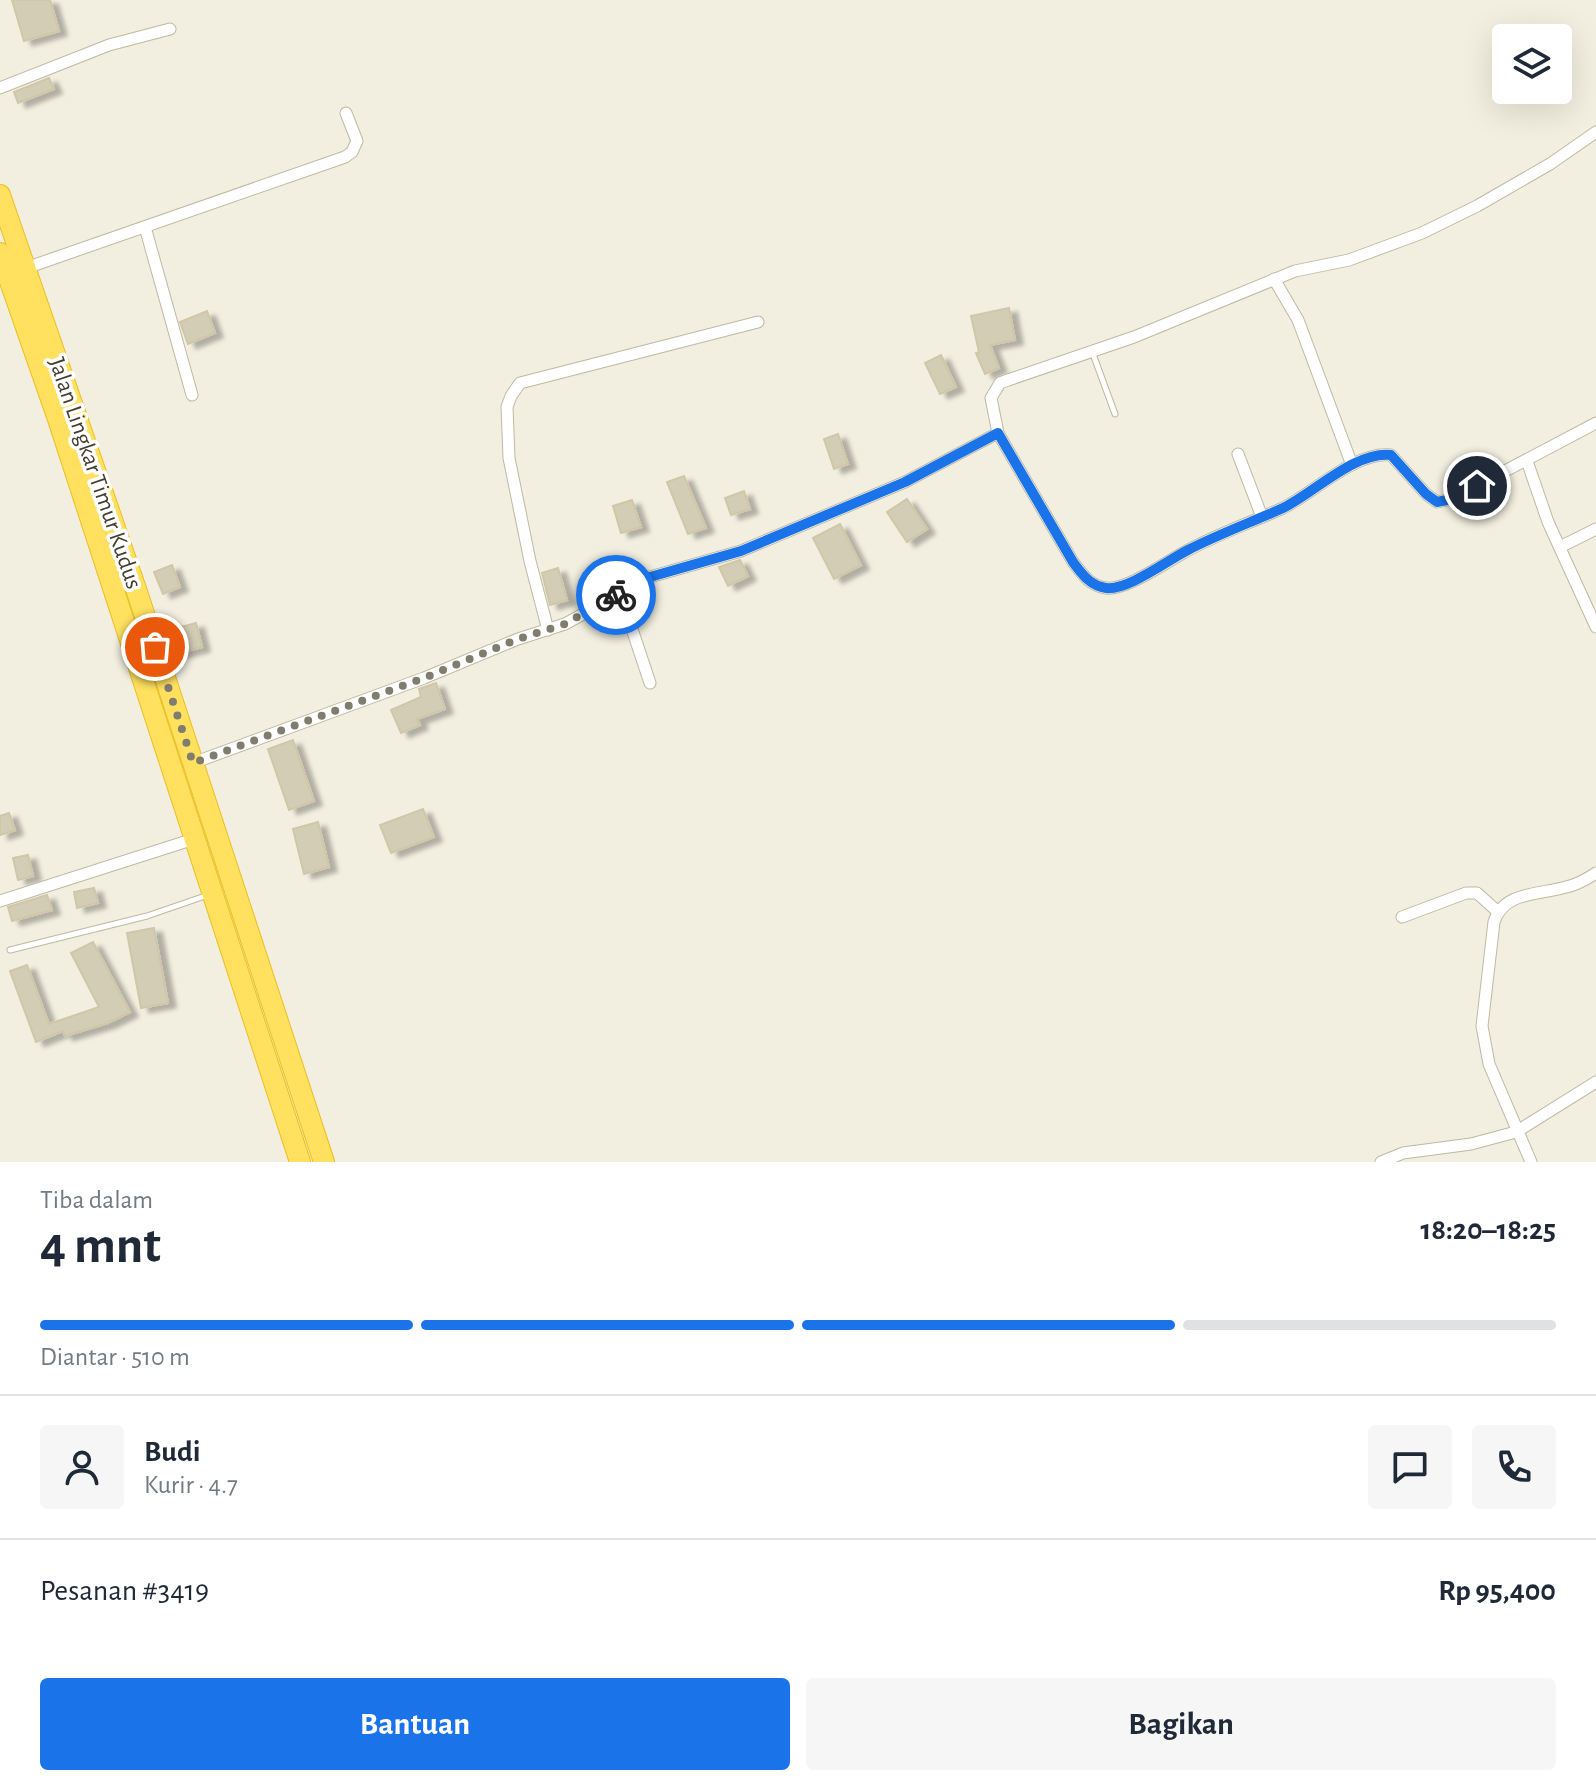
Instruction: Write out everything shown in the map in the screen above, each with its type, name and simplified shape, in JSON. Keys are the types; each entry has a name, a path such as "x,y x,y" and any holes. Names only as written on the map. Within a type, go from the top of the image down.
{"highway":[{"name":"Jalan Lingkar Timur Kudus","path":"0,195 4,219 26,268 324,1162"},
{"name":"Jalan Lingkar Timur Kudus","path":"0,253 63,434 300,1162"}],"street":[{"path":"0,88 109,45 170,29"},
{"path":"26,268 345,157 352,152 357,141 346,113"},
{"path":"1596,132 1550,164 1422,233 1349,260 1295,271 1093,353 1000,383 991,398 998,433 1073,562 1088,581 1106,588 1121,586 1189,549 1287,506 1352,465 1381,454 1391,455 1437,502 1452,499 1596,423"},
{"path":"145,227 192,395"},
{"path":"1274,279 1298,320 1352,465"},
{"path":"548,630 509,458 507,407 511,396 520,383 758,322"},
{"path":"193,763 565,624 650,577 741,551 905,482 998,433"},
{"path":"1238,454 1262,517"},
{"path":"1527,461 1560,547 1596,627"},
{"path":"1560,547 1596,529"},
{"path":"620,593 650,683"},
{"path":"0,901 194,839"},
{"path":"1531,1162 1489,1064 1482,1026 1497,911 1509,901 1524,895 1567,887 1596,873"},
{"path":"1402,917 1466,893 1477,893 1497,911"},
{"path":"1381,1162 1403,1153 1471,1144 1516,1132 1596,1082"}],"lane":[{"path":"1093,353 1115,414"},
{"path":"10,950 147,916 212,894"}],"building":[{"path":"12,0 50,0 59,31 24,41"},
{"path":"49,78 54,89 18,103 14,92"},
{"path":"1009,308 1015,340 990,345 999,368 985,374 976,353 979,352 971,316"},
{"path":"207,311 215,333 188,344 180,322"},
{"path":"941,355 956,387 940,394 925,363"},
{"path":"838,434 848,464 834,469 824,439"},
{"path":"684,476 706,528 688,534 667,482"},
{"path":"744,491 750,509 731,515 725,498"},
{"path":"907,499 927,529 907,542 887,512"},
{"path":"632,500 641,527 621,533 613,506"},
{"path":"840,524 861,565 834,579 813,538"},
{"path":"740,560 748,576 728,586 719,567"},
{"path":"172,565 180,587 163,594 154,572"},
{"path":"558,568 567,600 550,605 542,573"},
{"path":"196,623 202,647 180,653 174,629"},
{"path":"436,683 445,709 417,719 420,725 401,733 391,710 421,697 419,689"},
{"path":"293,740 314,801 289,810 268,749"},
{"path":"423,809 434,837 391,853 380,825"},
{"path":"9,813 15,830 0,835 0,816"},
{"path":"318,822 329,867 304,874 293,829"},
{"path":"28,855 33,876 18,880 13,858"},
{"path":"94,888 98,903 77,908 74,892"},
{"path":"47,895 52,910 12,921 8,907"},
{"path":"154,928 168,1003 141,1008 127,933"},
{"path":"93,942 130,1012 108,1023 65,1036 63,1031 36,1042 10,971 27,965 49,1024 99,1007 71,953"}],"way so far":[{"path":"155,647 193,763 565,624 616,595"}],"route":[{"path":"616,595 650,577 741,551 905,482 998,433 1073,562 1088,581 1106,588 1121,586 1189,549 1287,506 1352,465 1381,454 1391,455 1437,502 1452,499 1477,486"}]}
